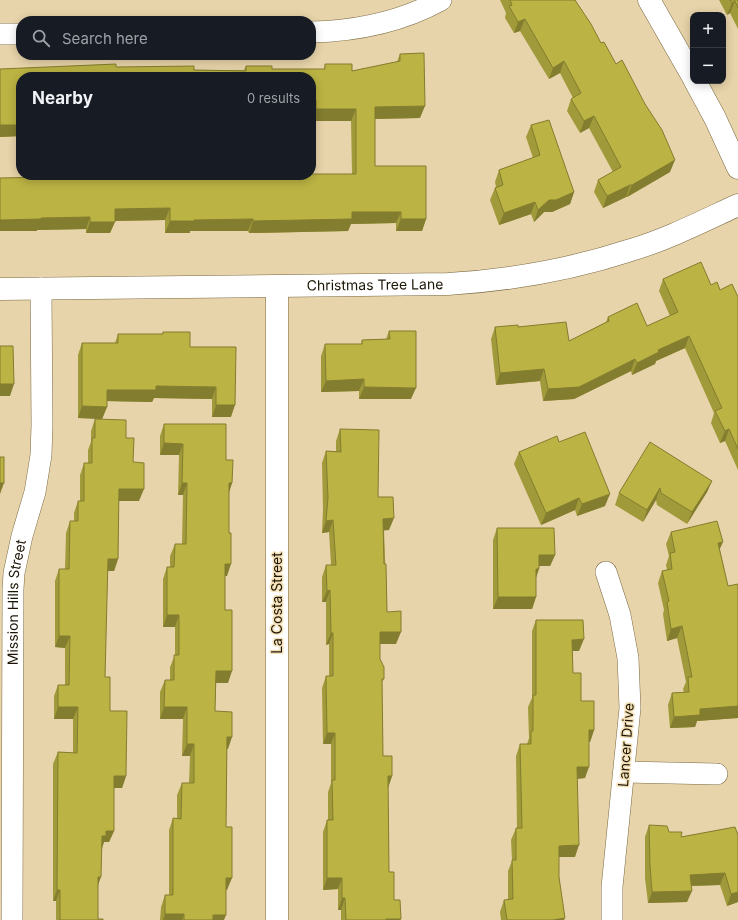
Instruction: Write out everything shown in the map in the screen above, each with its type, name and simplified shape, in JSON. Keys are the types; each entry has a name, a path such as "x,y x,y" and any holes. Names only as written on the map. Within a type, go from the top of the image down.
{"street":[{"path":"316,32 365,28 396,20 427,8 441,0"},
{"path":"649,0 690,72"},
{"path":"0,34 16,34"},
{"path":"697,84 715,118 738,168"},
{"name":"Christmas Tree Lane","path":"0,289 277,287 448,284 495,281 542,274 587,264 632,250 676,234 738,205"},
{"name":"La Costa Street","path":"277,287 277,920"},
{"name":"Mission Hills Street","path":"12,920 6,834 13,589 7,573 22,536 35,492 41,454 41,288"},
{"name":"Lancer Drive","path":"606,572 620,615 628,658 630,708 612,887 612,920"},
{"path":"624,772 717,774"}],"building":[{"path":"510,0 575,0 591,24 601,43 604,42 616,64 622,60 645,104 662,130 675,160 632,185 607,196 598,180 621,167 594,116 584,121 571,99 581,93 564,61 553,68 525,19 518,22 509,6 512,5"},
{"path":"730,0 738,0 738,8 735,1 732,3"},
{"path":"424,53 425,106 375,107 375,166 426,166 426,219 401,219 401,212 352,212 352,219 170,221 170,208 115,209 115,222 90,222 90,217 0,220 0,178 16,178 16,180 316,180 316,174 356,174 356,109 316,109 316,72 16,72 16,125 0,125 0,69 116,64 116,67 194,66 194,70 246,71 246,66 272,66 272,69 325,69 325,64 352,64 352,71 400,61 400,54"},
{"path":"549,120 574,192 556,200 549,200 538,210 535,202 504,213 495,188 503,185 499,170 540,155 531,125"},
{"path":"701,262 711,285 717,282 720,290 732,284 738,297 738,449 729,429 725,431 715,411 722,408 689,336 658,350 659,352 637,363 635,359 579,387 548,389 544,369 500,373 495,327 518,325 518,327 566,322 569,341 609,321 608,317 637,303 647,326 678,312 663,279"},
{"path":"389,331 416,331 416,388 364,387 364,379 326,381 325,344 362,344 362,340 390,339"},
{"path":"163,332 190,332 190,347 236,347 235,405 216,405 216,387 156,386 156,390 107,390 107,407 82,406 82,343 118,343 118,334 163,334"},
{"path":"0,346 13,346 14,384 0,384"},
{"path":"95,419 126,420 126,438 134,438 133,462 144,463 144,489 119,489 118,559 108,559 105,677 110,677 110,711 127,711 126,776 114,776 114,831 106,831 106,836 102,836 101,877 98,877 98,919 103,920 60,920 60,890 57,890 58,752 77,753 78,707 58,707 58,685 69,685 70,636 59,636 59,569 69,569 70,521 78,521 78,501 84,501 84,463 92,463 92,438 95,438"},
{"path":"164,424 226,424 226,460 233,460 232,483 229,483 229,533 231,533 231,564 225,564 225,610 232,610 232,671 216,671 215,711 232,712 232,737 227,737 226,827 232,827 232,878 226,878 226,915 213,915 213,920 184,920 184,914 165,914 165,895 173,895 173,818 181,819 182,783 194,783 194,744 187,744 187,707 164,707 165,680 174,680 174,655 179,655 179,615 167,615 167,567 174,567 175,544 186,544 187,483 182,483 183,444 164,443"},
{"path":"340,429 379,430 378,497 393,497 394,518 383,519 384,564 386,564 387,612 401,611 401,632 380,632 380,659 384,667 384,679 382,679 383,756 392,756 392,776 388,776 389,872 394,872 394,900 400,900 401,919 346,920 345,898 342,898 342,878 327,878 327,820 333,820 332,780 335,780 335,733 327,733 326,676 333,676 333,633 331,633 330,590 327,591 326,565 336,565 333,520 326,521 328,498 326,451 341,452"},
{"path":"585,432 610,494 582,504 579,498 546,513 519,452 557,436 559,442"},
{"path":"650,442 712,481 692,512 661,493 660,488 647,510 619,493"},
{"path":"0,457 4,457 4,483 0,483"},
{"path":"717,521 723,542 718,543 728,586 738,584 738,706 700,709 700,715 674,717 672,693 689,692 688,677 692,677 682,626 671,629 667,602 669,601 662,571 672,569 670,553 675,552 671,532"},
{"path":"497,528 554,528 555,555 539,555 539,569 536,569 536,597 498,597"},
{"path":"536,620 583,620 584,639 572,640 573,673 581,673 581,701 594,701 594,730 589,730 589,767 577,767 579,845 559,846 559,877 565,918 553,920 507,920 504,900 513,899 512,860 516,860 516,828 522,828 520,744 531,744 531,731 533,731 533,695 536,695"},
{"path":"649,825 667,826 669,832 682,832 681,837 735,827 738,835 738,892 731,894 725,873 690,875 692,891 652,892"}]}
